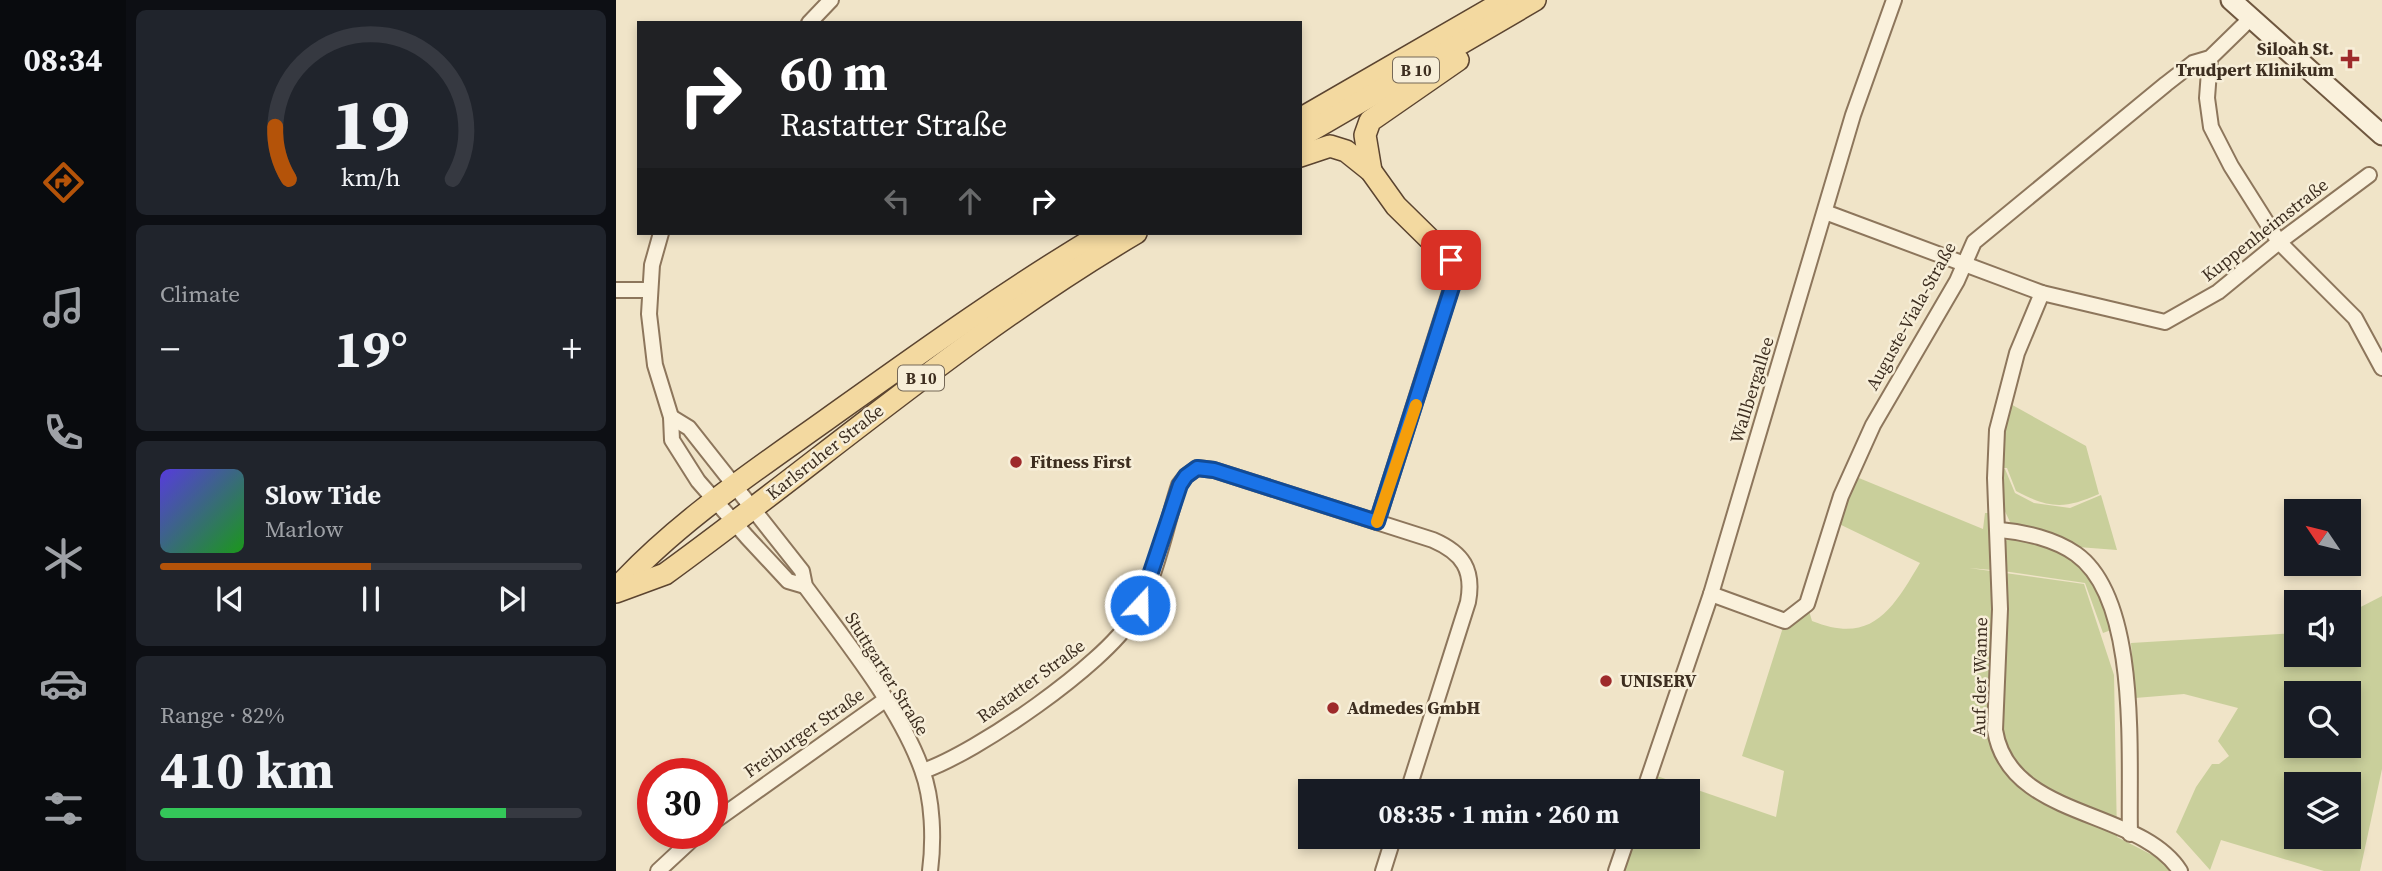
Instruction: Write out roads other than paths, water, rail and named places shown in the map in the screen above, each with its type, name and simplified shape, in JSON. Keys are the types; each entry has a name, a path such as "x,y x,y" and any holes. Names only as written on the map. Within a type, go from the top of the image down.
{"main road":[{"name":"B 10","path":"1302,118 1506,0"},
{"path":"2231,0 2382,135"},
{"name":"B 10","path":"1302,136 1534,1"},
{"path":"1371,171 1365,135 1377,114 1426,83 1534,1"},
{"path":"1302,155 1321,147 1335,146 1371,171 1395,206 1451,260"},
{"name":"Karlsruher Straße","path":"616,591 649,552 954,328 1104,242 1129,235"},
{"path":"1104,242 1139,235"},
{"name":"Karlsruher Straße","path":"616,591 665,574 954,352 1104,242"}],"street":[{"path":"811,21 831,0"},
{"name":"Wallbergallee","path":"1648,779 1711,594 1853,116 1894,0"},
{"name":"Auguste-Viala-Straße","path":"1711,594 1785,621 1807,604 1841,496 1873,425 1974,242 2166,84 2193,63 2210,58 2251,19"},
{"path":"2210,58 2207,99 2211,127 2231,166 2279,242 2355,318 2382,368"},
{"name":"Kuppenheimstraße","path":"1825,212 2042,293 2165,322 2218,292 2279,242 2370,175"},
{"name":"Stuttgarter Straße","path":"660,235 652,265 649,290 654,365 671,417 672,440 734,523 788,581 805,586"},
{"path":"1377,522 1454,281 1451,260"},
{"path":"616,290 649,290"},
{"name":"Auf der Wanne","path":"2042,293 2017,354 1997,429 1995,478 2000,530 2000,609 1994,730 2002,758 2014,773 2038,790 2130,834 2165,854 2180,871"},
{"name":"Stuttgarter Straße","path":"671,417 689,428 802,571 805,586 885,700 923,771 933,848 930,871"},
{"name":"Rastatter Straße","path":"923,771 958,756 1078,673 1114,643 1140,605 1180,485 1191,471 1197,468 1214,470 1377,522 1448,547 1459,554 1468,568 1471,584 1412,779"},
{"path":"2000,530 2020,532 2076,554 2100,579 2110,601 2129,697 2130,834"},
{"name":"Freiburger Straße","path":"728,812 885,700"},
{"path":"658,871 682,849"},
{"path":"1383,871 1390,849"},
{"path":"1616,871 1624,849"}],"place":[{"name":"Siloah St. Trudpert Klinikum","path":"2350,59"},
{"name":"Fitness First","path":"1016,462"},
{"name":"UNISERV","path":"1606,681"},
{"name":"Admedes GmbH","path":"1333,708"}]}
